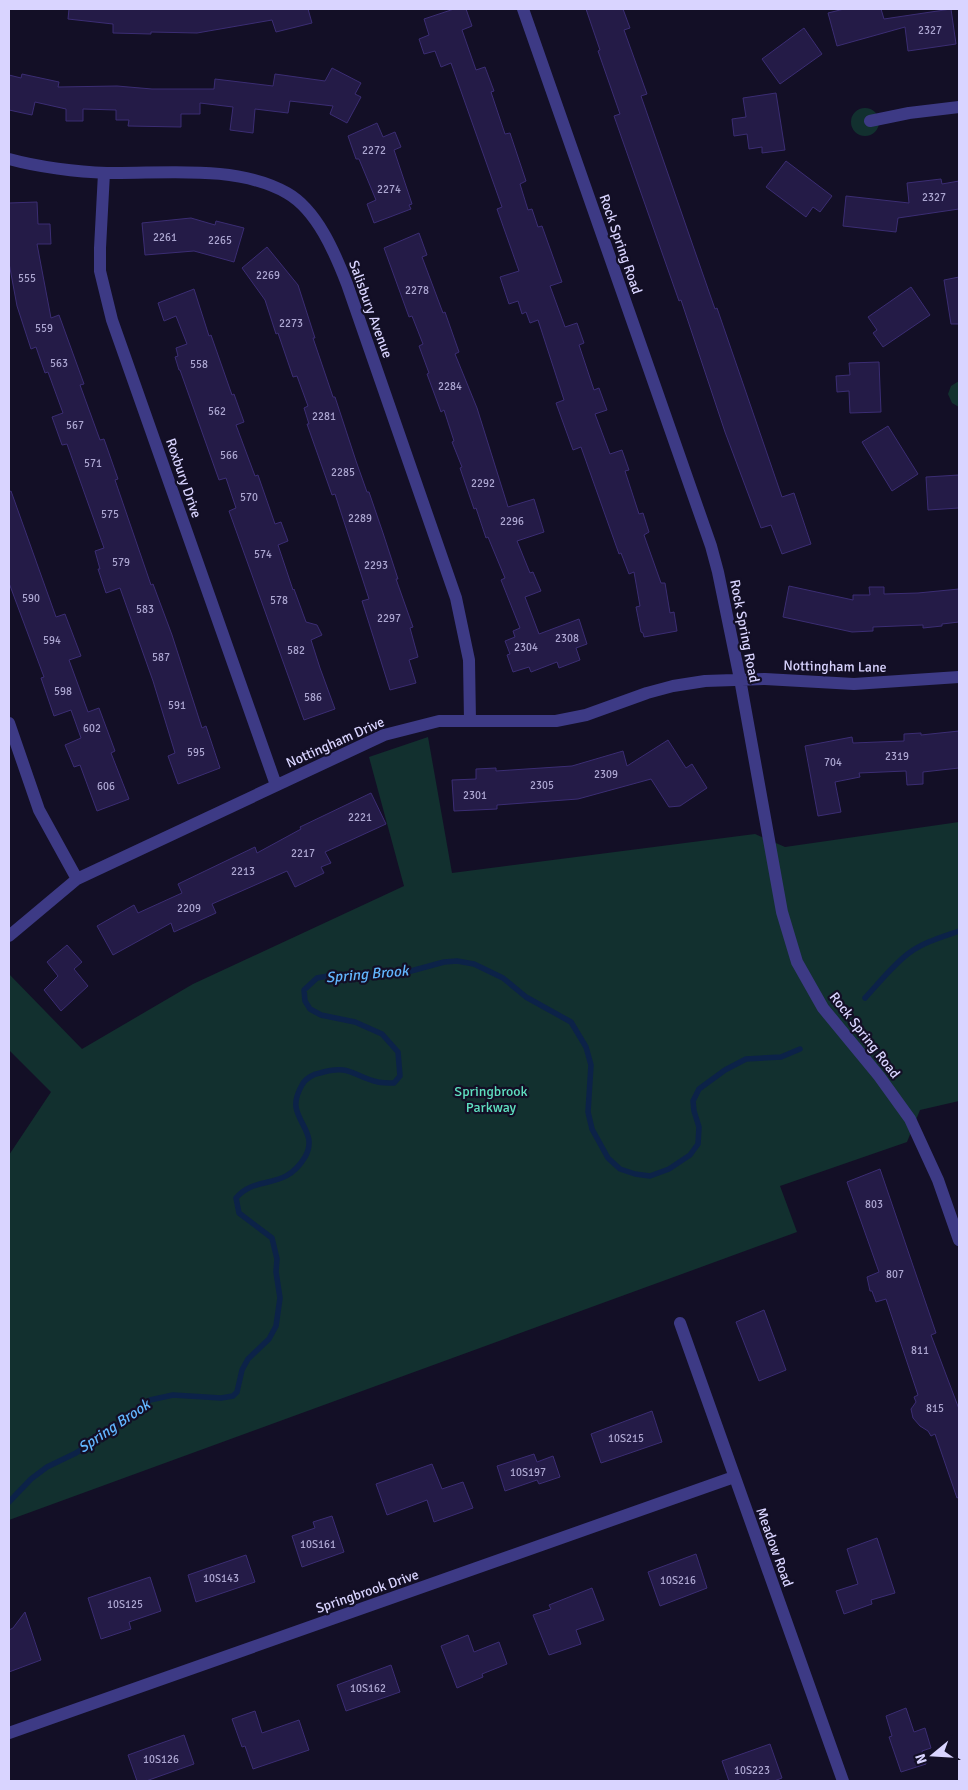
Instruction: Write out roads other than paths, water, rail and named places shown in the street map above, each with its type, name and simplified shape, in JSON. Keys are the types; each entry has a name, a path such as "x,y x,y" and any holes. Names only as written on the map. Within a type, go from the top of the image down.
{"street":[{"name":"Rock Spring Road","path":"523,9 711,546 740,679 782,912 797,962 823,1008 880,1076 910,1119 938,1180 959,1240"},
{"path":"870,121 909,113 959,107"},
{"name":"Salisbury Avenue","path":"9,159 30,164 104,173 211,173 243,177 267,184 288,194 305,209 320,228 336,256 347,284 456,598 469,660 470,721"},
{"name":"Roxbury Drive","path":"104,173 100,271 112,320 276,785"},
{"name":"Nottingham Lane","path":"740,679 854,684 959,677"},
{"name":"Nottingham Drive","path":"9,936 77,879 384,735 439,721 556,721 586,714 646,693 673,686 705,681 740,679"},
{"path":"9,723 39,810 77,879"},
{"name":"Meadow Road","path":"680,1323 843,1781"},
{"name":"Springbrook Drive","path":"9,1733 734,1477"}],"waterway":[{"name":"Spring Brook","path":"865,998 909,953 927,943 959,931"},
{"name":"Spring Brook","path":"9,1502 31,1479 47,1467 76,1453 139,1410 150,1400 173,1395 221,1398 233,1396 237,1392 242,1370 248,1359 269,1339 276,1326 280,1298 276,1272 277,1259 272,1238 239,1213 236,1198 252,1186 288,1175 297,1168 305,1157 309,1143 296,1107 296,1098 307,1079 317,1074 338,1070 345,1070 382,1083 394,1083 400,1076 398,1052 382,1034 355,1022 321,1015 310,1009 305,1001 304,990 317,978 328,976 370,977 400,974 444,962 457,961 474,964 503,978 526,997 571,1022 586,1047 591,1065 588,1112 592,1129 608,1158 620,1169 635,1174 650,1176 669,1169 690,1155 698,1144 699,1127 693,1101 699,1089 725,1070 746,1059 781,1057 800,1049"}],"park label":[{"name":"Springbrook Parkway","path":"491,1100"}]}
